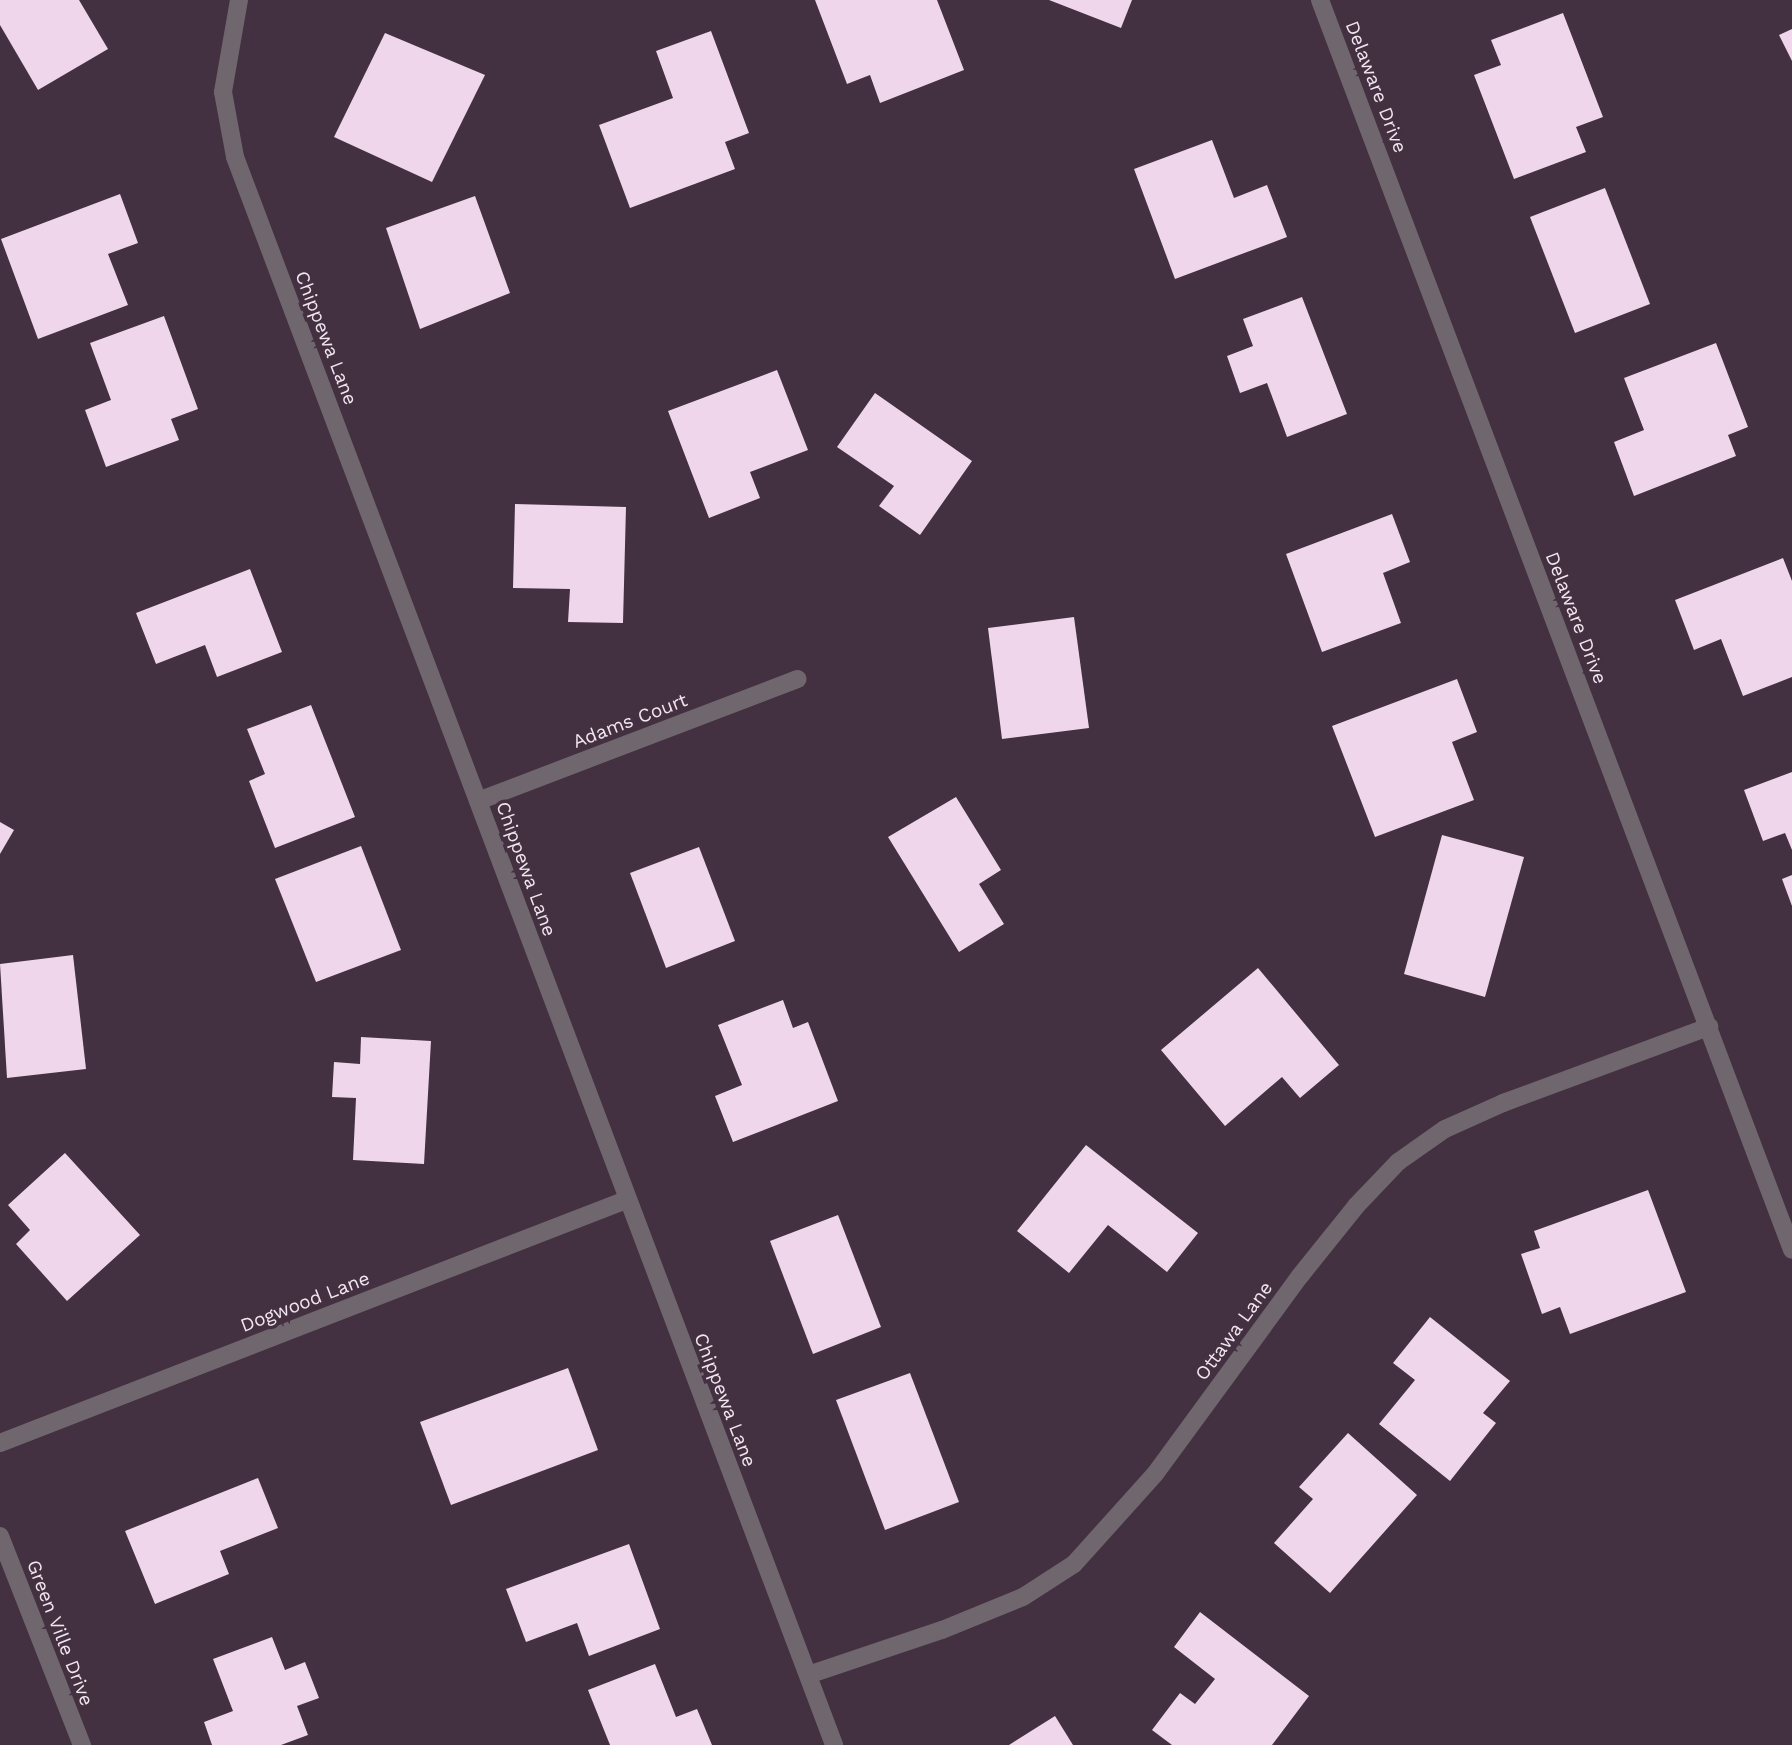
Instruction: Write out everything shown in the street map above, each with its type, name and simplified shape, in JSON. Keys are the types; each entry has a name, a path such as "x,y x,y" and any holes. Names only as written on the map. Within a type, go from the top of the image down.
{"street":[{"name":"Chippewa Lane","path":"239,0 223,92 235,157 626,1200 834,1745"},
{"name":"Delaware Drive","path":"1320,0 1792,1251"},
{"name":"Adams Court","path":"478,801 797,679"},
{"name":"Ottawa Lane","path":"807,1675 1023,1597 1074,1564 1155,1474 1300,1276 1356,1206 1398,1162 1445,1129 1503,1103 1709,1027"},
{"name":"Dogwood Lane","path":"0,1443 626,1200"},
{"name":"Green Ville Drive","path":"0,1536 82,1745"}],"building":[{"path":"0,0 79,0 108,49 38,90 0,25"},
{"path":"815,0 937,0 964,70 880,103 870,75 847,84"},
{"path":"1049,0 1132,0 1121,28"},
{"path":"1563,13 1603,117 1576,127 1586,152 1514,179 1474,75 1501,65 1491,40"},
{"path":"1792,29 1792,61 1779,35"},
{"path":"711,31 749,133 725,142 735,169 630,208 599,125 673,98 656,51"},
{"path":"385,33 485,75 432,182 334,137"},
{"path":"1212,140 1234,198 1267,185 1287,237 1175,279 1134,169"},
{"path":"1605,188 1650,304 1575,333 1530,217"},
{"path":"120,194 138,243 108,254 128,305 38,339 1,239"},
{"path":"475,196 510,293 420,329 386,228"},
{"path":"1302,297 1347,414 1287,437 1267,383 1240,393 1227,356 1253,346 1243,319"},
{"path":"164,316 198,409 171,419 179,440 106,467 85,410 111,400 90,343"},
{"path":"1716,343 1748,427 1728,435 1736,456 1634,496 1614,442 1644,430 1624,378"},
{"path":"777,370 808,450 750,472 760,498 709,518 668,411"},
{"path":"875,393 972,461 920,535 879,506 894,486 837,447"},
{"path":"515,504 626,507 623,623 568,622 570,589 513,588"},
{"path":"1392,514 1410,562 1383,573 1401,623 1322,652 1286,554"},
{"path":"1783,558 1792,581 1792,677 1743,696 1721,639 1694,650 1675,600"},
{"path":"250,569 282,652 217,677 205,645 156,664 136,613"},
{"path":"1074,617 1089,728 1002,739 988,628"},
{"path":"1457,679 1477,732 1452,742 1474,800 1375,837 1332,726"},
{"path":"311,705 355,817 275,848 249,781 265,774 247,729"},
{"path":"1792,772 1792,850 1785,833 1763,841 1744,790"},
{"path":"956,797 1001,870 979,884 1004,924 959,952 888,837"},
{"path":"0,822 14,830 0,854"},
{"path":"1442,835 1524,857 1485,997 1404,974"},
{"path":"361,846 401,950 316,982 275,879"},
{"path":"699,847 735,941 666,968 630,873"},
{"path":"1792,875 1792,906 1782,879"},
{"path":"73,955 86,1069 7,1078 0,964"},
{"path":"1258,968 1339,1065 1300,1098 1282,1077 1225,1126 1161,1050"},
{"path":"783,1000 793,1028 808,1022 838,1101 733,1142 715,1096 742,1085 718,1025"},
{"path":"361,1037 431,1041 424,1164 353,1160 356,1098 332,1097 334,1062 360,1064"},
{"path":"1086,1145 1198,1233 1167,1272 1108,1225 1069,1273 1017,1231"},
{"path":"65,1153 140,1235 67,1301 16,1244 30,1230 8,1205"},
{"path":"1648,1190 1686,1292 1570,1334 1560,1307 1542,1314 1521,1254 1540,1248 1534,1231"},
{"path":"838,1215 881,1327 813,1354 770,1241"},
{"path":"1430,1317 1510,1381 1483,1413 1496,1423 1450,1481 1379,1424 1415,1380 1393,1363"},
{"path":"568,1368 598,1450 451,1505 420,1422"},
{"path":"910,1373 959,1502 885,1530 836,1400"},
{"path":"1348,1433 1417,1495 1330,1593 1274,1543 1313,1499 1299,1487"},
{"path":"258,1478 278,1528 220,1551 229,1574 155,1604 125,1531"},
{"path":"629,1544 660,1629 589,1656 577,1623 526,1642 506,1589"},
{"path":"1200,1612 1309,1696 1272,1745 1172,1745 1152,1730 1180,1693 1195,1704 1215,1679 1174,1647"},
{"path":"272,1637 285,1670 305,1662 319,1698 297,1706 308,1735 281,1745 212,1745 204,1722 233,1711 213,1659"},
{"path":"655,1664 676,1717 697,1709 712,1745 610,1745 588,1690"},
{"path":"1055,1716 1073,1745 1009,1745"}]}
